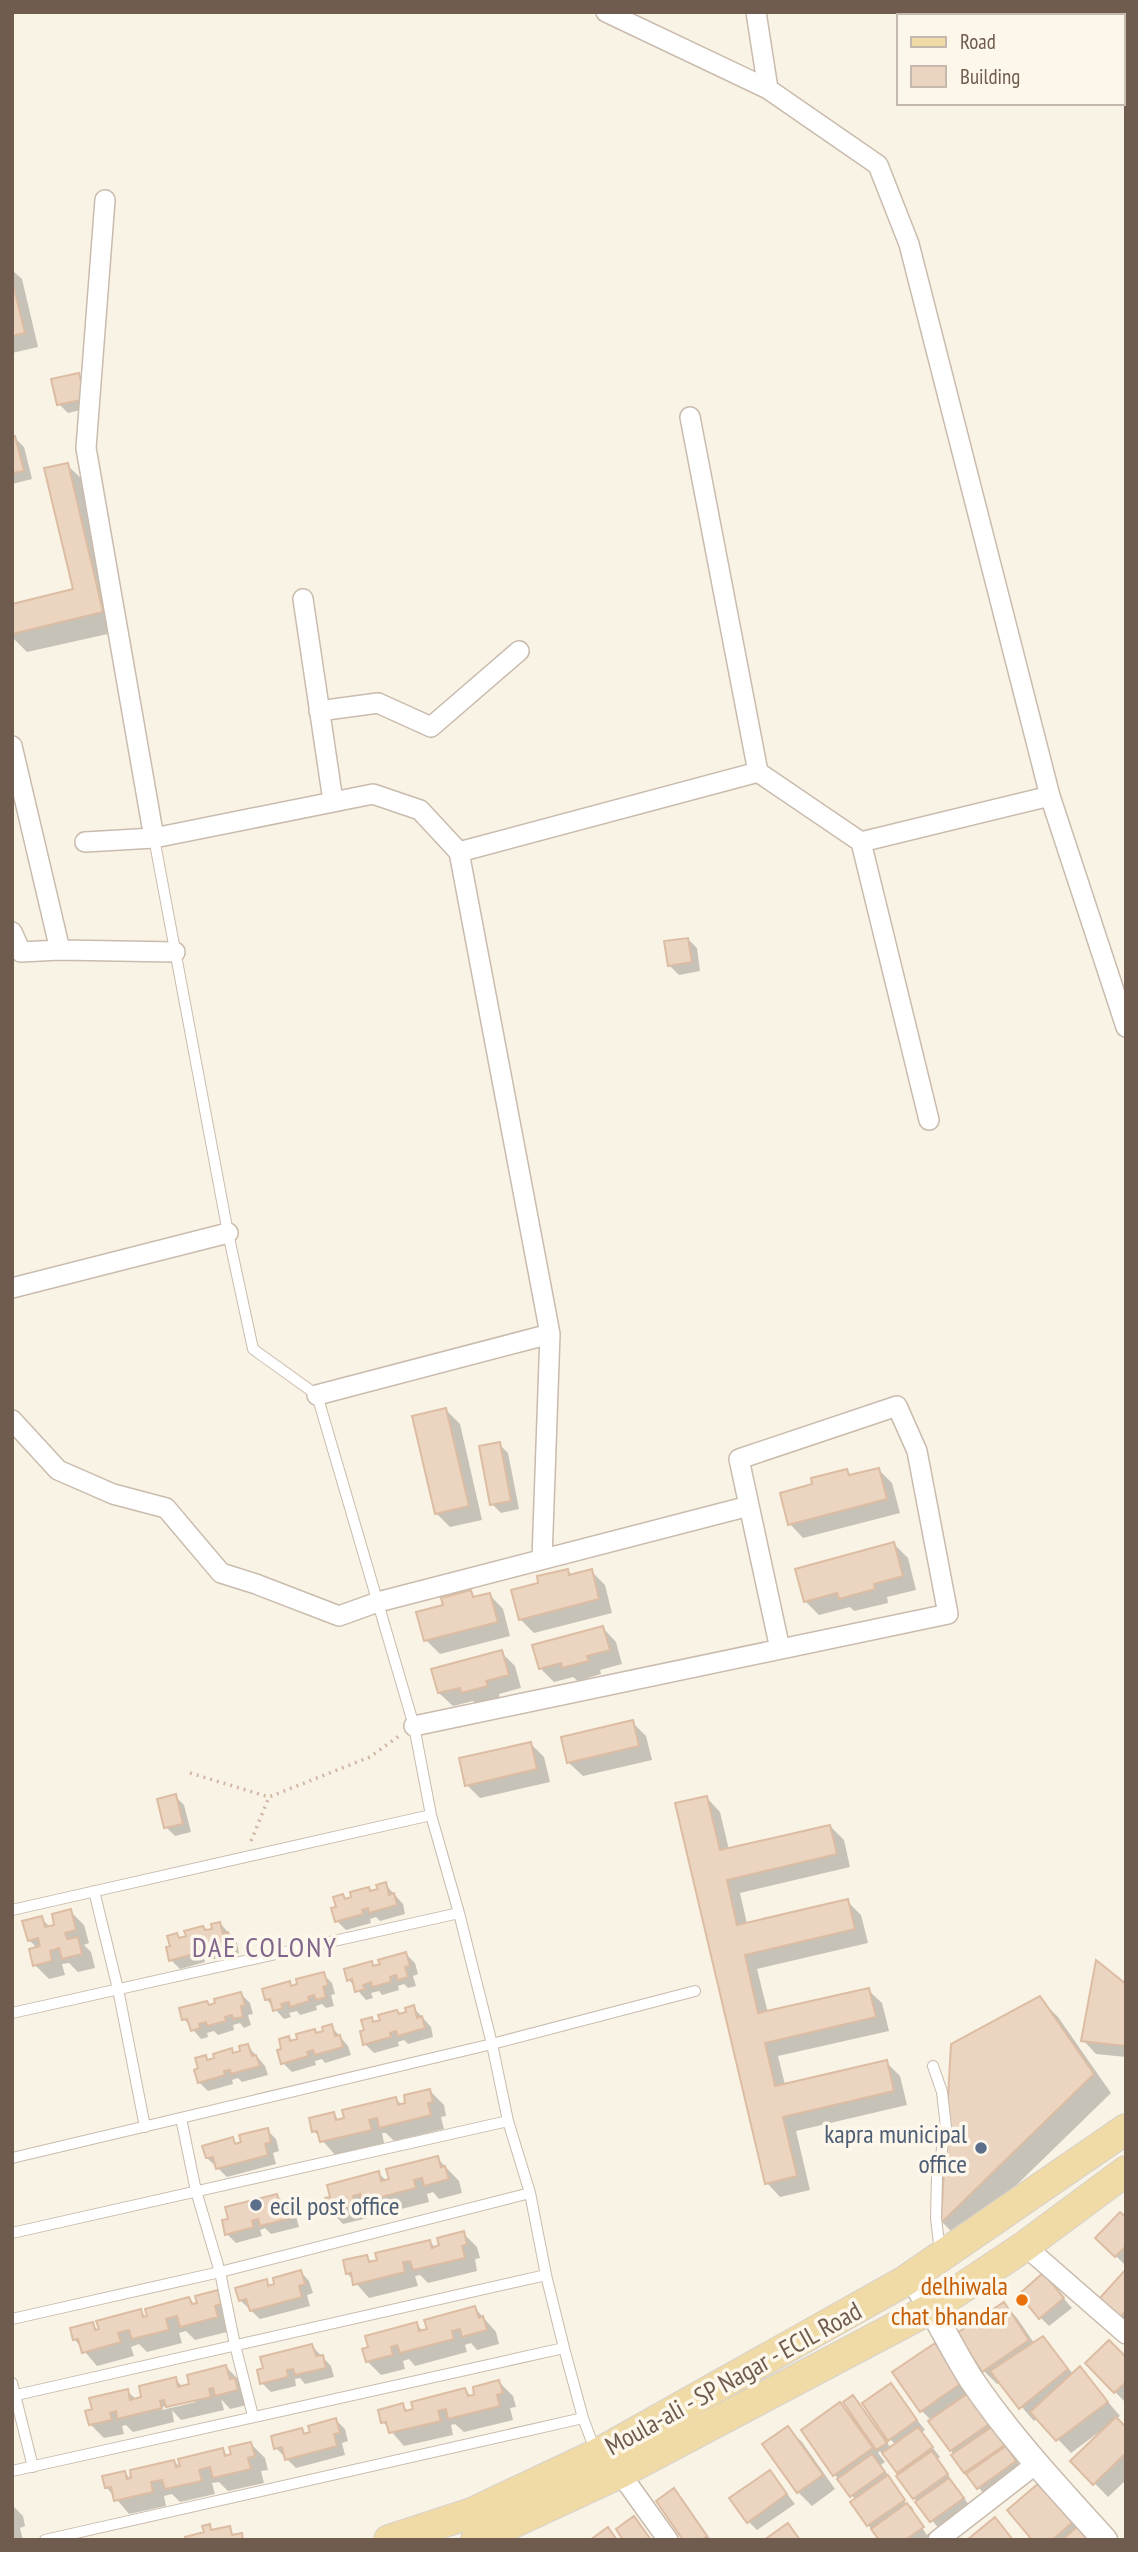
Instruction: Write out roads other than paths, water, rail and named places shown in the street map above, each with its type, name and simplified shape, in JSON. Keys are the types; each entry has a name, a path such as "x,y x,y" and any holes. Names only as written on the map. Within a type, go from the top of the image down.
{"main road":[{"name":"Moula-ali - SP Nagar - ECIL Road","path":"389,2540 472,2513 597,2454 911,2277 1126,2129"},
{"name":"Moula-ali - SP Nagar - ECIL Road","path":"476,2540 621,2473 932,2308 1025,2246 1126,2171"}],"street":[{"path":"606,12 768,89 878,165 909,244 1050,796 1126,1027"},
{"path":"756,12 768,89"},
{"path":"105,200 86,448 154,838"},
{"path":"690,416 758,772 862,842 929,1120"},
{"path":"303,598 333,801"},
{"path":"319,711 379,704 431,727 519,651"},
{"path":"12,746 60,950"},
{"path":"459,852 758,772"},
{"path":"85,842 154,838 373,794 420,810 459,852 550,1334 542,1559"},
{"path":"862,842 1050,796"},
{"path":"12,932 22,952 175,952"},
{"path":"12,1288 228,1233"},
{"path":"317,1395 550,1334"},
{"path":"414,1726 948,1614 918,1451 897,1406 739,1459 780,1649"},
{"path":"12,1420 58,1470 113,1494 166,1508 221,1573 339,1616 378,1602 749,1506"},
{"path":"1025,2246 1126,2334"},
{"path":"911,2277 932,2308 970,2377 1036,2464 1105,2540"},
{"path":"938,2540 1036,2464"},
{"path":"621,2473 667,2540"}],"lane":[{"path":"154,838 228,1233 253,1349 317,1395 414,1726 431,1815 492,2044 508,2121 530,2193 564,2348 583,2418 597,2454"},
{"path":"12,1910 431,1815"},
{"path":"94,1891 118,1989 145,2127"},
{"path":"12,2013 459,1913"},
{"path":"12,2158 492,2044 695,1991"},
{"path":"933,2066 942,2092 946,2127 937,2177 936,2218 940,2258"},
{"path":"180,2118 196,2191 220,2272 253,2416"},
{"path":"12,2233 508,2121"},
{"path":"12,2319 220,2272 530,2193"},
{"path":"14,2396 546,2275"},
{"path":"12,2471 564,2348"},
{"path":"12,2383 33,2467"},
{"path":"45,2540 583,2418"}],"place":[{"name":"kapra municipal office","path":"981,2148"},
{"name":"ecil post office","path":"256,2205"},
{"name":"delhiwala chat bhandar","path":"1022,2300"}],"district":[{"name":"DAE COLONY","path":"265,1946"}]}
